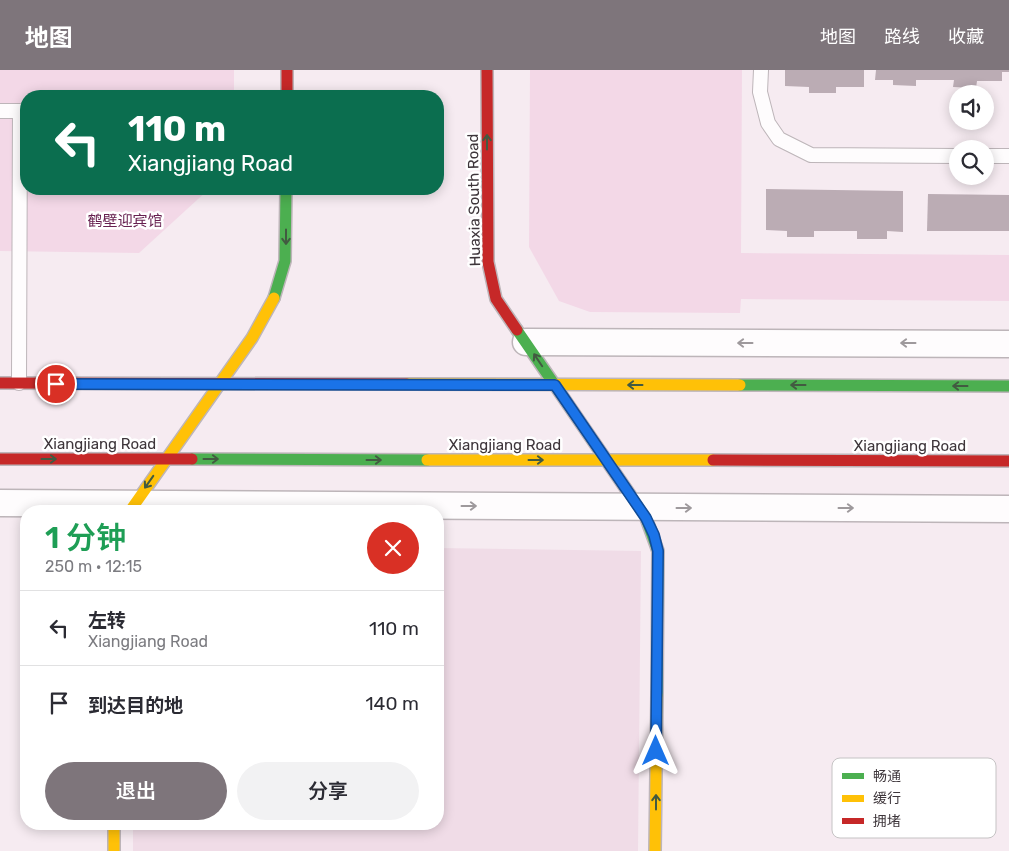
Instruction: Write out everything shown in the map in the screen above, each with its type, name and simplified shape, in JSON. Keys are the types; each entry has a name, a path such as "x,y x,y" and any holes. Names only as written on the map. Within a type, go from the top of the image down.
{"main road":[{"path":"287,70 287,90"},
{"name":"Huaxia South Road","path":"487,70 488,262 496,298 639,507 654,535 658,551 656,851"},
{"path":"134,505 252,338 276,294 285,261 286,195"},
{"path":"0,383 1009,386"},
{"name":"Xiangjiang Road","path":"0,459 1009,461"},
{"path":"114,830 114,851"}],"street":[{"path":"526,342 1009,344"},
{"path":"0,503 53,505"},
{"path":"444,507 1009,508"}],"lane":[{"path":"760,70 760,92 768,123 779,139 811,155 949,156"},
{"path":"0,111 20,111 19,384"},
{"path":"994,156 1009,156"}],"shaded area":[{"path":"444,548 641,551 638,851 133,851 133,830 444,830"}],"green space":[{"name":"鹤壁迎宾馆","path":"0,70 234,70 234,90 20,90 20,195 202,195 139,253 0,251"},
{"path":"530,70 742,70 741,253 1009,255 1009,301 741,299 740,313 590,312 559,301 529,247"}],"building":[{"path":"785,70 864,70 864,87 836,87 836,93 809,93 809,87 785,86"},
{"path":"876,70 1009,70 1009,72 1002,72 1002,81 977,81 976,85 953,85 954,80 916,80 916,86 893,85 893,80 875,80"},
{"path":"766,189 903,191 903,232 887,231 887,239 857,239 857,231 814,231 814,237 787,237 787,231 766,230"},
{"path":"928,194 1009,195 1009,231 927,231"}],"traffic: fast":[{"path":"274,298 285,261 286,195"},
{"path":"517,330 646,518 658,551 657,695"},
{"path":"740,385 1009,386"},
{"path":"192,459 427,460"}],"traffic: slow":[{"path":"134,505 252,338 274,298"},
{"path":"407,384 740,385"},
{"path":"427,460 713,460"},
{"path":"655,851 657,695"},
{"path":"114,830 114,851"}],"traffic: jam":[{"path":"287,70 287,90"},
{"path":"487,70 488,262 496,299 517,330"},
{"path":"0,383 407,384"},
{"path":"0,459 192,459"},
{"path":"713,460 1009,461"}],"route":[{"path":"56,384 555,385 646,518 654,535 658,551 656,751"}]}
